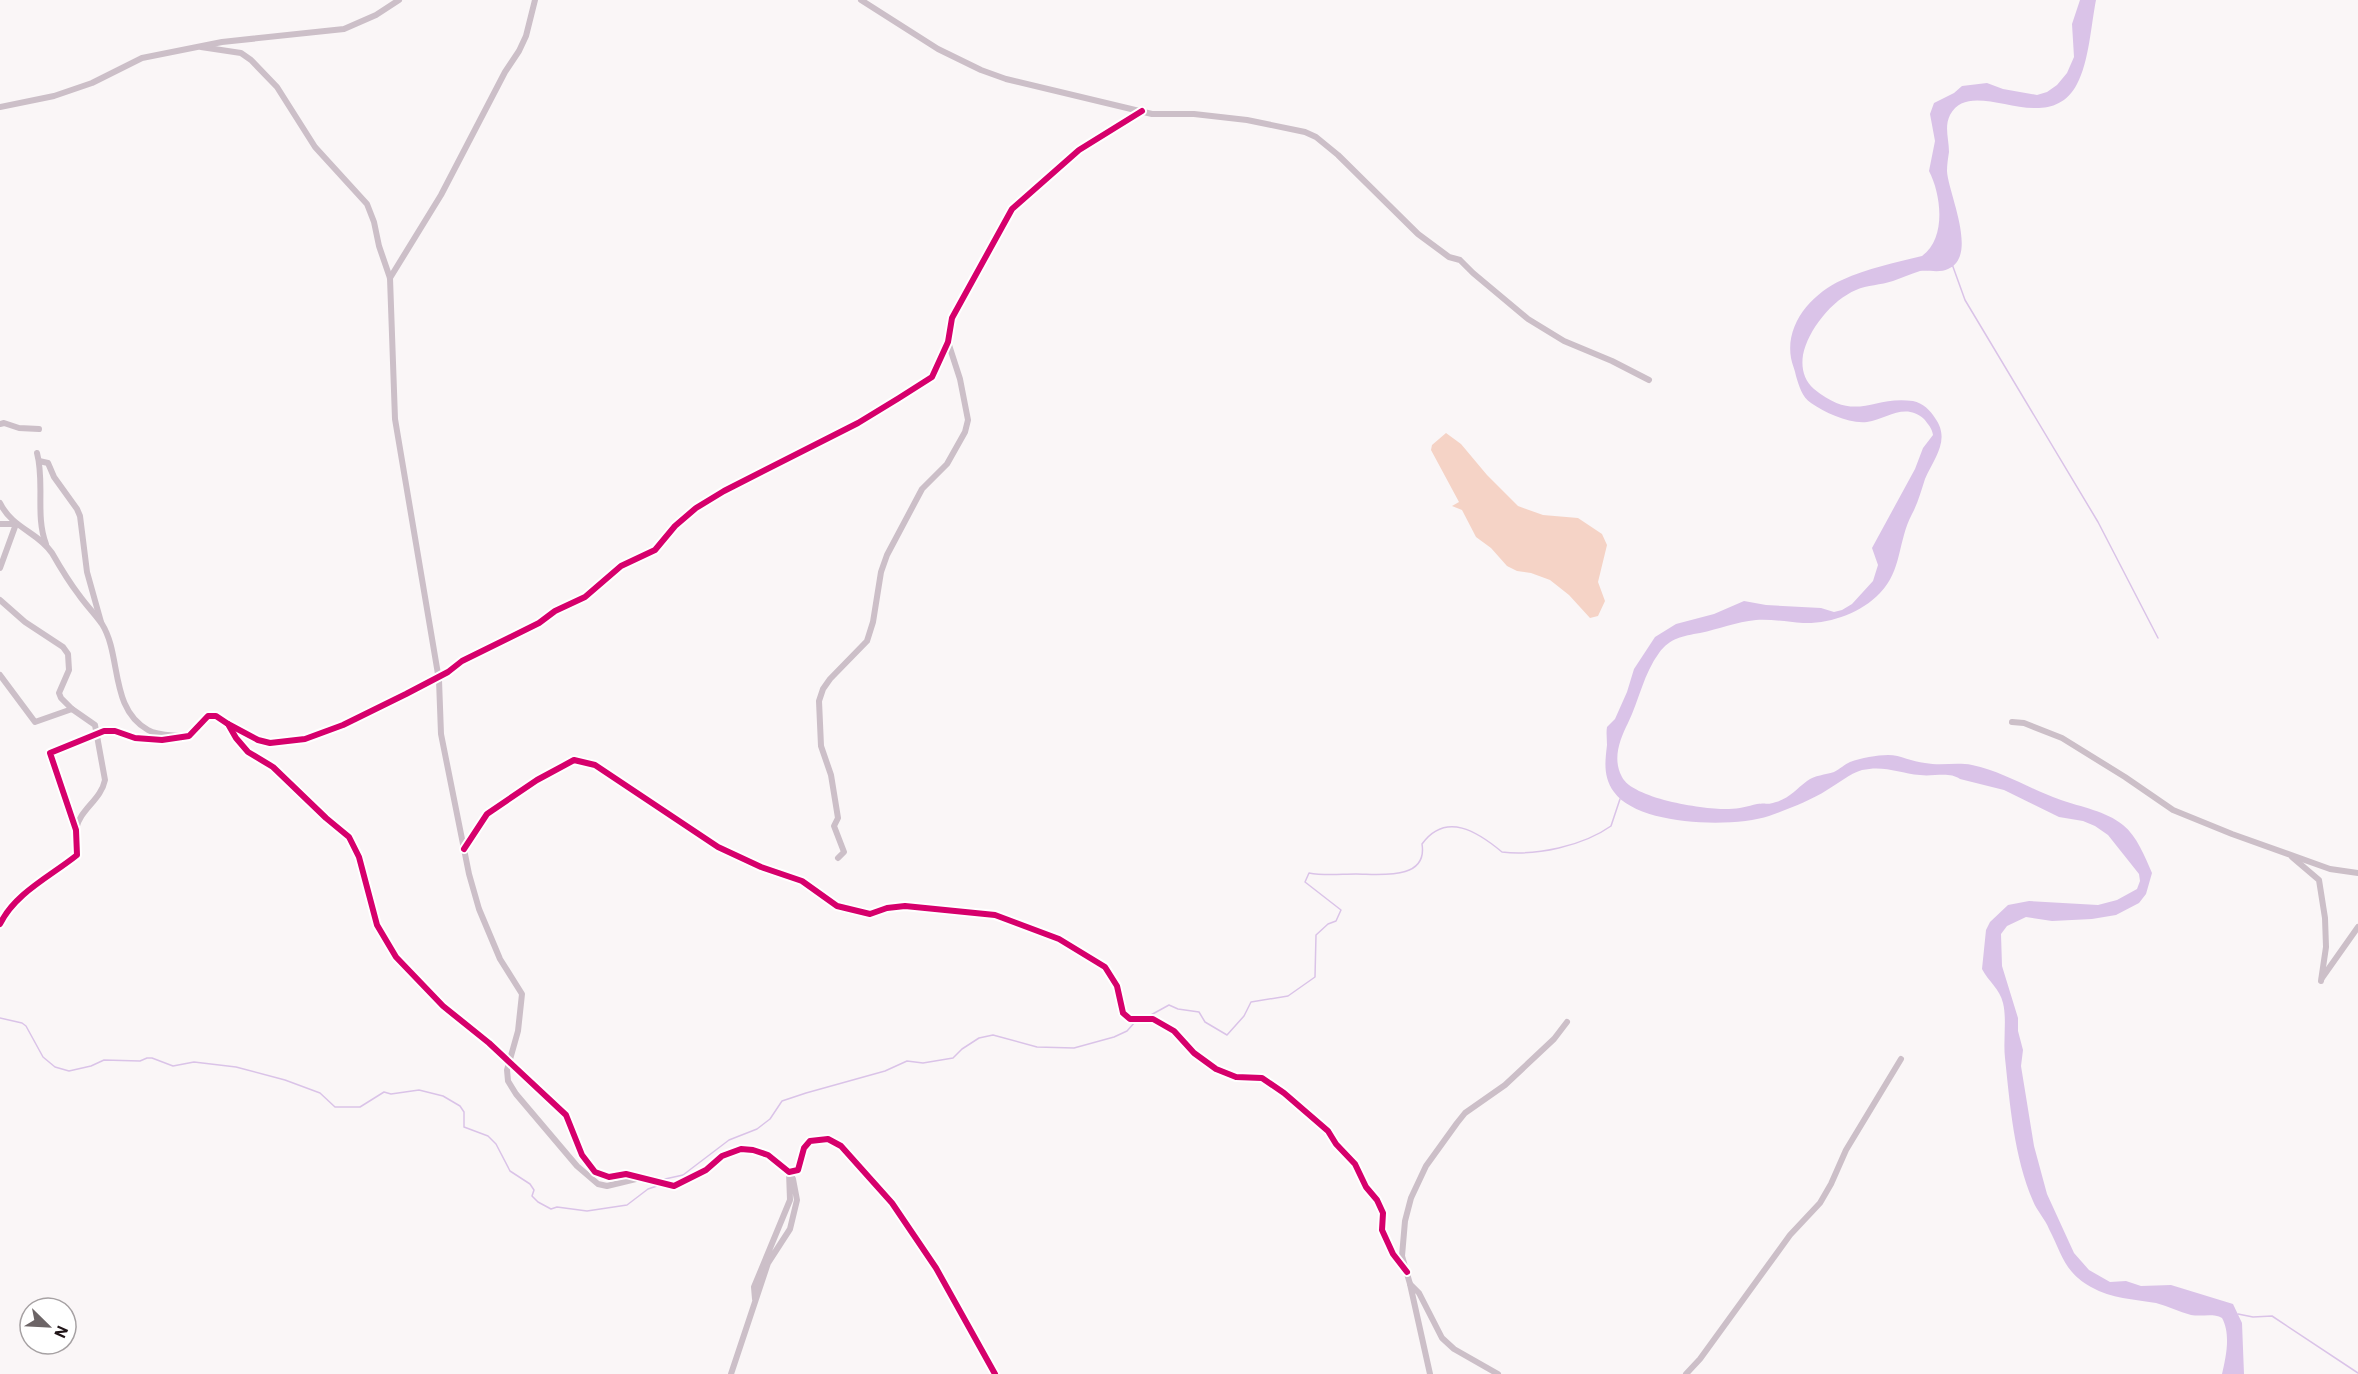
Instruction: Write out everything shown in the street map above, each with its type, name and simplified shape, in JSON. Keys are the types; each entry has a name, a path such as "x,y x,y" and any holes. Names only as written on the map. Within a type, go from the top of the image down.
{"street":[{"path":"0,107 33,101 92,83 142,58 222,42 344,29 369,19 399,0"},
{"path":"390,278 441,195 505,72 519,51 526,36 535,0"},
{"path":"861,0 938,49 981,70 1032,86 1142,111 1247,120 1305,132 1316,137 1338,155 1418,234 1449,256 1460,260 1528,319 1564,341 1612,361 1649,380"},
{"path":"201,47 241,53 251,60 277,87 315,147 367,204 390,278 395,419 439,677 441,734 469,874 489,936 500,959 522,994 518,1031 509,1061 508,1081 516,1094 577,1166 598,1184 607,1186 641,1178"},
{"path":"0,924 12,906 34,886 77,855 76,830 50,753 97,733 115,731 135,738 162,741 189,736 208,716 216,716 258,740 270,743 305,739 343,724 439,677 462,661 539,623 555,611 585,597 621,566 655,550 675,526 696,508 724,491 858,423 932,377 948,342 952,318 1012,209 1080,150 1142,111"},
{"path":"838,858 844,852 837,839 834,826 838,818 831,775 822,756 819,701 830,679 867,641 873,622 881,572 887,555 922,489 947,464 964,432 968,420 960,379 948,342"},
{"path":"0,423 19,428 39,429"},
{"path":"37,453 42,526 46,544 77,593 101,622"},
{"path":"39,461 48,463 54,477 80,516 87,572 101,622 113,653 116,678 128,710 138,723 149,731 183,737"},
{"path":"0,503 4,512 16,524 46,544"},
{"path":"0,524 16,524"},
{"path":"0,568 16,524"},
{"path":"0,600 25,622 63,647 68,654 69,670 59,693 61,699 95,725 104,772 103,788 81,817 76,830"},
{"path":"0,675 35,722 72,709"},
{"path":"2012,722 2024,723 2062,738 2173,810 2330,869 2358,873"},
{"path":"228,724 248,752 273,767 326,819 349,837 359,857 377,925 396,957 443,1006 509,1061 566,1115 582,1155 595,1172 609,1177 626,1174 674,1186 706,1170 722,1156 741,1149 768,1155 789,1172 793,1179 797,1200 790,1229 768,1263 731,1374"},
{"path":"464,849 486,814 537,780 574,760 594,765 718,847 761,867 802,880 837,906 870,914 887,908 905,906 995,915 1059,939 1105,968 1117,986 1124,1014 1130,1019 1153,1018 1174,1031 1194,1053 1216,1068 1236,1077 1262,1078 1284,1093 1328,1131 1336,1144 1355,1164 1366,1187 1377,1200 1383,1213 1382,1230 1393,1254 1407,1272"},
{"path":"2286,853 2319,880 2325,918 2326,947 2321,981 2358,927"},
{"path":"1430,1374 1402,1256 1405,1221 1411,1198 1426,1166 1466,1113 1505,1085 1554,1039 1567,1022"},
{"path":"1686,1374 1700,1359 1790,1235 1820,1203 1832,1184 1846,1150 1901,1059"},
{"path":"789,1172 798,1170 804,1148 810,1141 828,1139 841,1146 892,1203 936,1268 995,1374"},
{"path":"755,1299 754,1287 790,1200 789,1172"},
{"path":"1410,1284 1419,1293 1442,1338 1454,1349 1498,1374"}],"shaded area":[{"path":"2080,0 2096,0 2081,75 2064,100 2048,107 2029,108 1975,100 1961,104 1950,115 1947,129 1949,152 1947,171 1962,238 1957,262 1945,270 1920,271 1893,281 1860,288 1847,295 1822,317 1806,345 1802,365 1806,378 1814,389 1829,399 1853,407 1898,400 1913,401 1920,403 1928,410 1940,426 1939,449 1925,479 1904,534 1896,565 1887,584 1864,606 1844,616 1824,622 1756,620 1672,641 1654,661 1622,736 1617,756 1619,770 1629,785 1671,802 1704,808 1729,809 1769,804 1789,796 1810,779 1834,772 1850,762 1869,757 1893,755 1931,764 1966,764 1984,768 2050,796 2101,813 2123,825 2140,847 2152,873 2146,894 2139,903 2116,915 2092,919 2052,921 2026,917 2007,926 2001,934 2002,966 2018,1018 2018,1031 2023,1050 2021,1066 2034,1146 2047,1194 2074,1253 2089,1270 2110,1282 2126,1281 2141,1286 2171,1285 2233,1304 2242,1323 2244,1374 2222,1374 2227,1338 2222,1318 2191,1315 2156,1303 2107,1294 2091,1287 2075,1275 2065,1262 2035,1205 2021,1167 2009,1094 2003,1003 1999,993 1982,969 1986,930 1990,922 2008,905 2029,901 2098,905 2117,900 2137,889 2140,881 2139,874 2108,835 2095,826 2083,821 2059,817 2004,790 1951,775 1920,775 1877,768 1857,772 1813,798 1753,820 1710,823 1664,818 1643,812 1626,803 1610,786 1606,769 1607,727 1615,719 1634,669 1655,637 1676,624 1714,614 1744,601 1766,605 1821,608 1834,612 1842,610 1852,604 1873,581 1878,565 1872,548 1915,469 1923,448 1933,435 1924,419 1910,412 1860,422 1838,417 1811,403 1801,391 1791,360 1792,333 1803,311 1831,286 1862,272 1922,256 1930,248 1938,227 1939,215 1939,203 1929,171 1935,141 1930,114 1934,103 1954,93 1962,86 1987,83 2003,89 2037,95 2057,85 2067,73 2074,57 2072,24"},
{"path":"1446,433 1461,444 1487,475 1518,506 1543,515 1578,518 1602,534 1607,545 1598,582 1605,601 1598,616 1590,618 1569,595 1550,580 1507,566 1491,548 1476,537 1462,510 1452,506 1459,502 1431,450 1432,445"}],"waterway":[{"path":"1952,264 1965,300 2098,522 2158,638"},
{"path":"1149,1016 1169,1005 1178,1009 1199,1012 1205,1022 1227,1035 1244,1016 1251,1002 1288,996 1315,977 1316,935 1328,924 1336,921 1341,910 1305,882 1309,873 1389,874 1410,870 1422,856 1422,844 1431,834 1452,827 1472,832 1502,852 1544,851 1559,848 1587,839 1611,826 1620,799"},
{"path":"0,1018 26,1026 43,1057 55,1067 69,1071 91,1066 104,1060 140,1061 152,1058 173,1066 194,1062 236,1067 285,1080 320,1093 335,1107 360,1107 384,1092 391,1094 419,1090 443,1096 460,1106 464,1112 464,1127 488,1136 496,1144 510,1171 530,1184 534,1190 532,1196 551,1209 557,1207 587,1211 627,1205 648,1189 660,1185"},
{"path":"663,1181 683,1175 729,1140 757,1129 770,1119 782,1101 885,1071 907,1061 923,1063 953,1058 979,1038 993,1035 1037,1047 1074,1048 1114,1037 1127,1031 1135,1022"},
{"path":"2238,1314 2253,1317 2272,1316 2358,1373"}],"cycle path":[{"path":"228,724 258,740 270,743 305,739 343,725 406,694 448,672 462,661 539,623 555,611 585,597 621,566 655,550 675,526 696,508 724,491 858,423 932,377 948,342 952,318 1012,209 1079,150 1142,111"},
{"path":"0,924 24,894 77,855 76,830 50,753 104,731 115,731 135,738 162,740 189,736 208,716 216,716 228,724 248,752 273,767 349,837 359,857 377,925 396,957 443,1006 489,1043 566,1115 582,1155 595,1172 609,1177 626,1174 674,1186 706,1170 722,1156 741,1149 768,1155 789,1172 798,1170 804,1148 810,1141 828,1139 841,1146 892,1203 936,1268 995,1374"},
{"path":"464,849 487,814 537,780 574,760 595,765 718,847 761,867 802,881 837,906 870,914 887,908 905,906 995,915 1059,939 1105,967 1117,986 1123,1013 1130,1019 1153,1019 1174,1031 1194,1053 1216,1069 1236,1077 1262,1078 1284,1093 1328,1131 1336,1144 1355,1164 1366,1187 1377,1200 1383,1213 1382,1230 1393,1254 1407,1272"}]}
